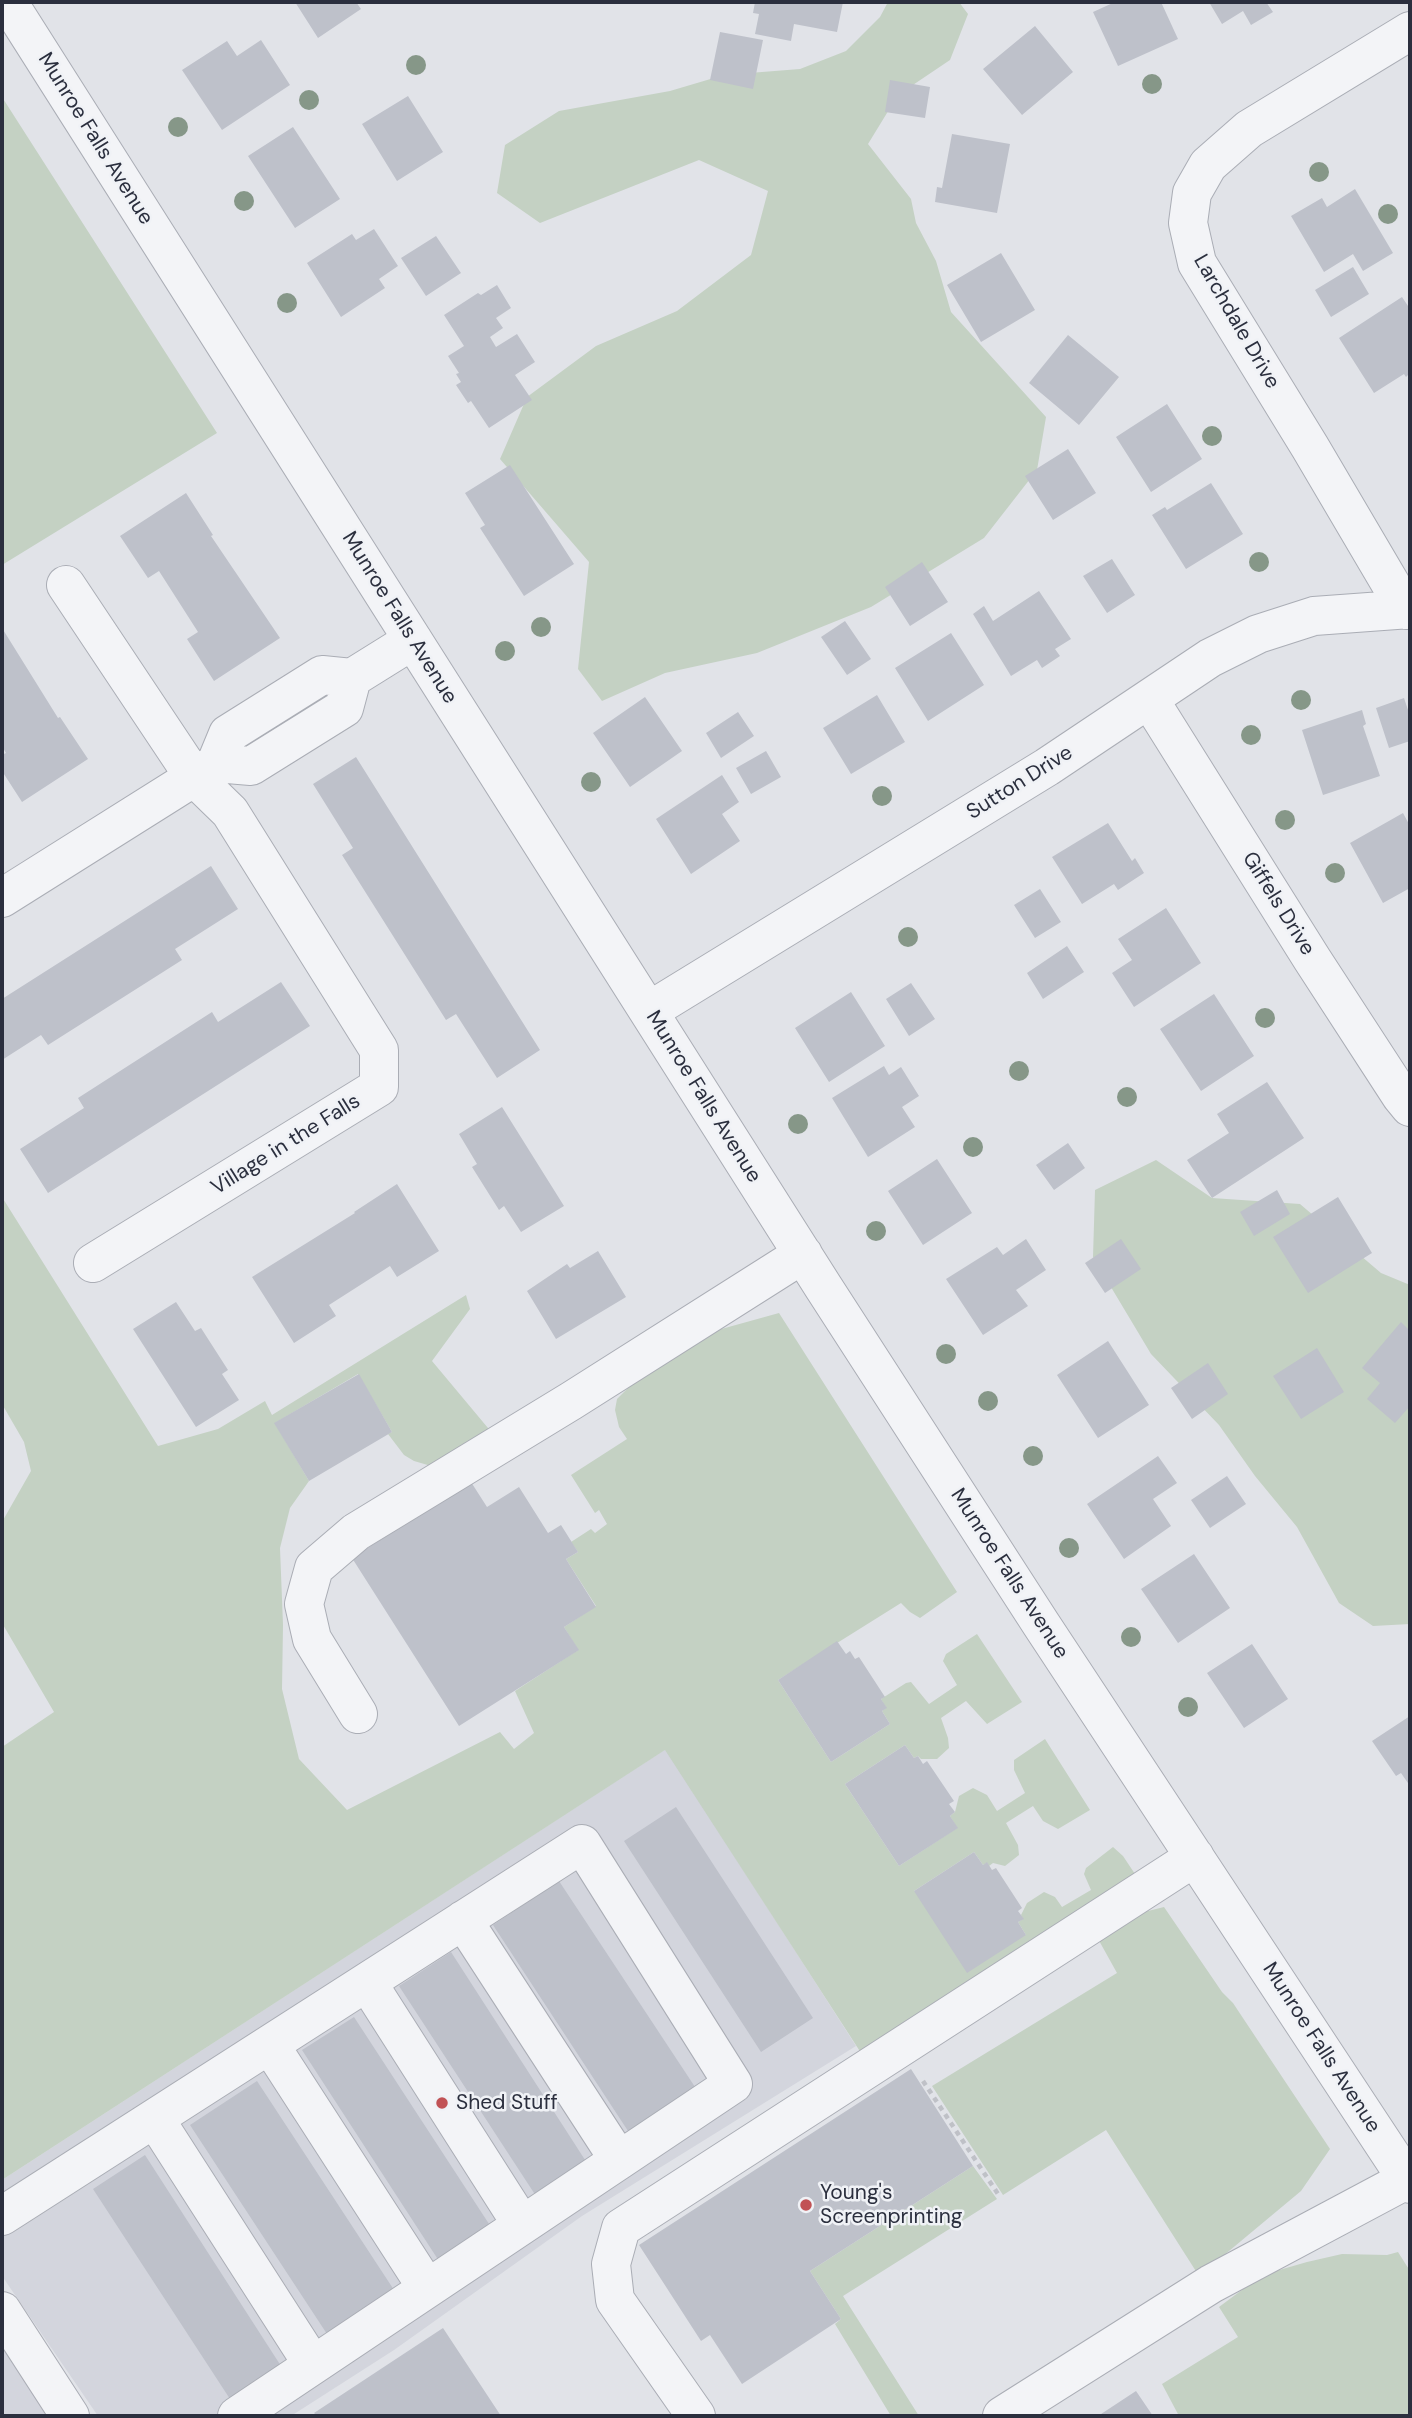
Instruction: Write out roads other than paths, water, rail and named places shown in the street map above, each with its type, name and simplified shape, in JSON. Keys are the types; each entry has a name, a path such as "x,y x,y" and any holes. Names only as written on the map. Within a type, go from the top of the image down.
{"street":[{"name":"Munroe Falls Avenue","path":"8,2 803,1254 1034,1613 1409,2180"},
{"name":"Larchdale Drive","path":"1408,610 1197,263 1177,222 1208,165 1249,129 1410,31"},
{"name":"Village in the Falls","path":"66,585 205,770 379,1050 379,1087 93,1263"},
{"name":"Sutton Drive","path":"649,1012 1047,767 1210,658 1258,634 1314,616 1408,610"},
{"path":"2,898 205,770 228,734 298,690 322,675 352,678 413,640"},
{"name":"Giffels Drive","path":"1149,699 1312,960 1410,1107"},
{"path":"358,1714 312,1639 304,1604 314,1568 356,1532 571,1401 803,1254"},
{"path":"2,2216 582,1844 733,2084 237,2416"},
{"path":"696,2416 615,2300 611,2264 621,2228 1195,1857"},
{"path":"463,1920 619,2160"},
{"path":"367,1982 522,2225"},
{"path":"270,2045 426,2288"},
{"path":"155,2119 313,2365"},
{"path":"1002,2416 1211,2284 1409,2180"},
{"path":"2,2311 70,2416"}],"place":[{"name":"Shed Stuff","path":"442,2103"},
{"name":"Young's Screenprinting","path":"806,2205"}]}
